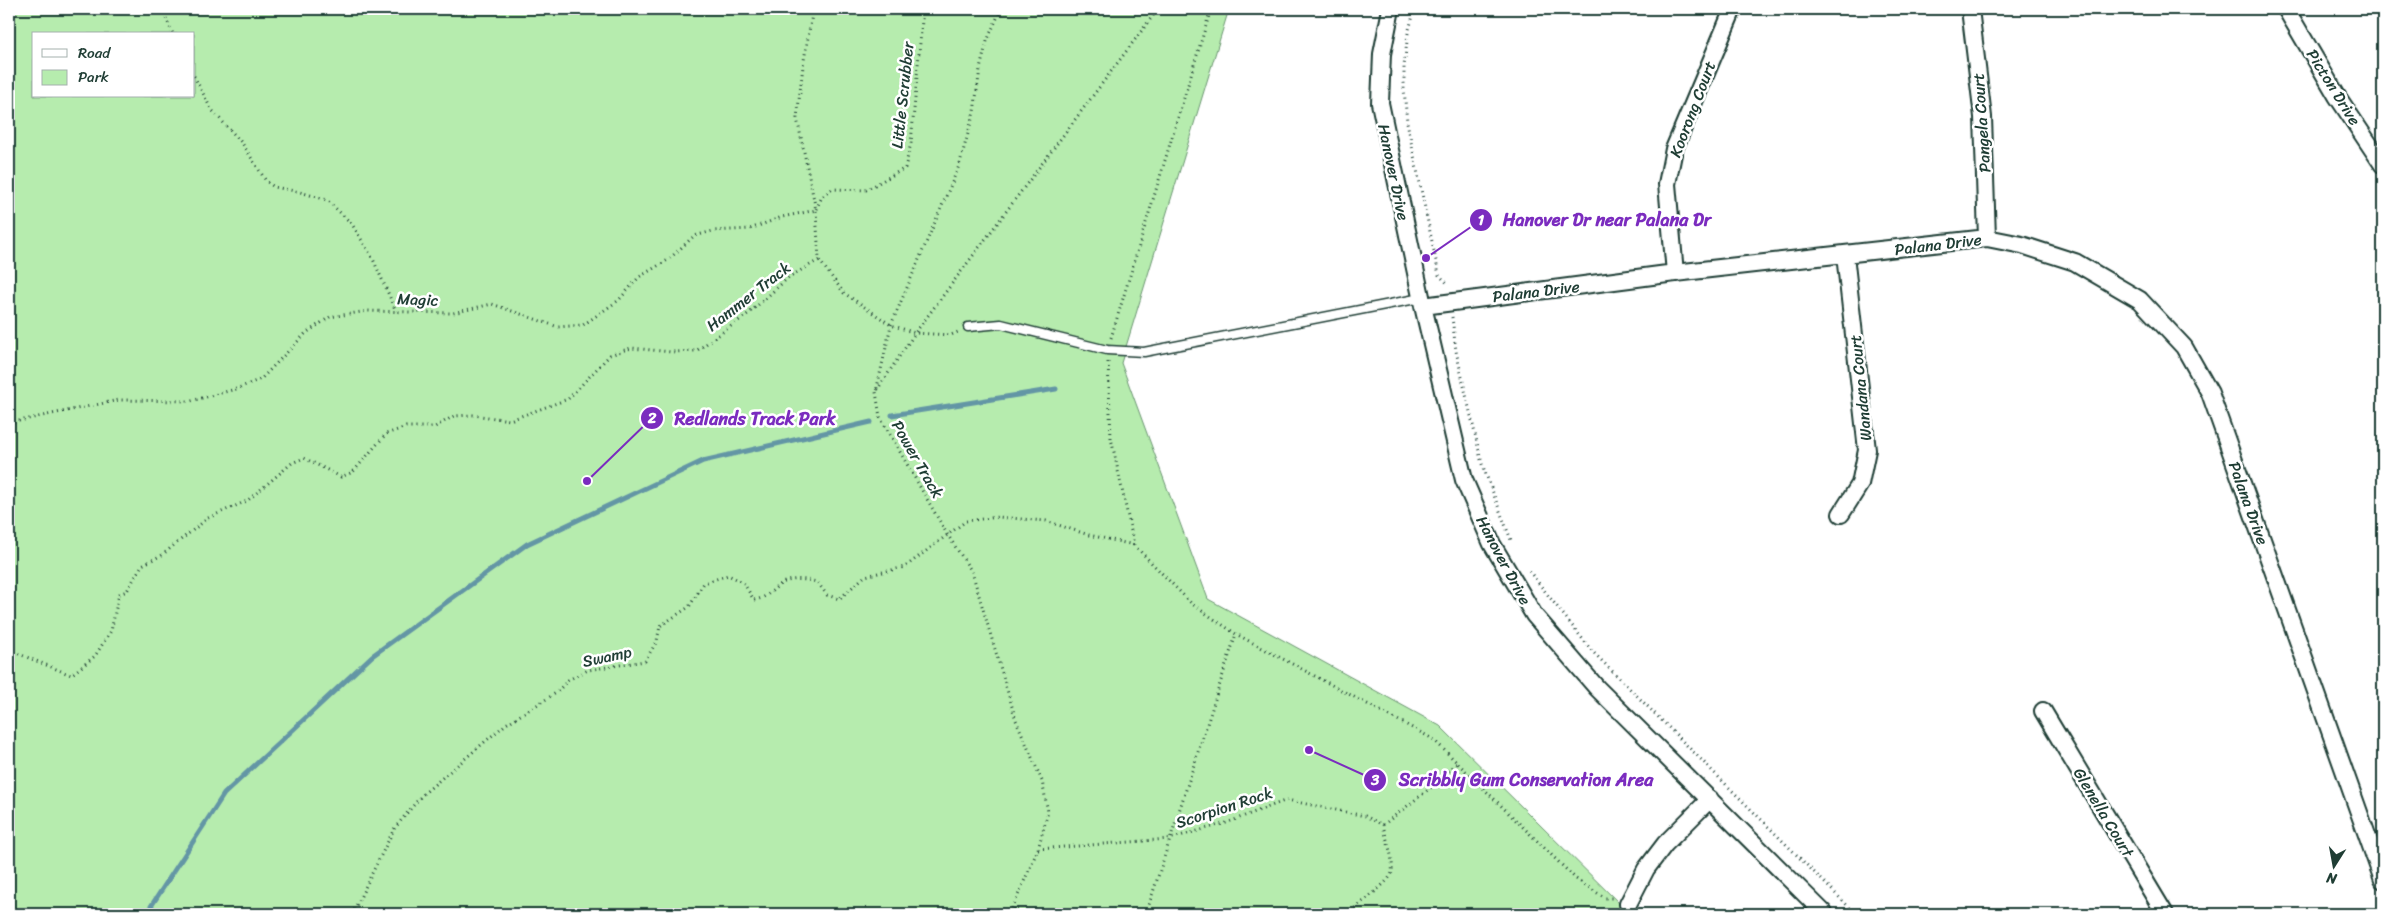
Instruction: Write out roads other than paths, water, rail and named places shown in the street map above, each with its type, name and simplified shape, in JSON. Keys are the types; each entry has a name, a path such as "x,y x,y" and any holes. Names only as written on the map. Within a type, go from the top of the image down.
{"street":[{"name":"Hanover Drive","path":"1391,9 1382,54 1380,103 1422,302 1464,480 1492,544 1534,615 1597,688 1825,914"},
{"name":"Koorong Court","path":"1675,273 1667,184 1674,149 1733,9"},
{"name":"Pangela Court","path":"1970,9 1983,118 1988,238"},
{"name":"Picton Drive","path":"2286,9 2337,96 2383,165"},
{"name":"Palana Drive","path":"1422,302 1988,238 2022,245 2075,262 2140,300 2184,347 2210,393 2383,880"},
{"name":"Wandana Court","path":"1841,514 1860,484 1867,450 1845,255"},
{"name":"Glenella Court","path":"2043,711 2165,914"},
{"path":"1628,904 1646,869 1660,850 1710,799"}],"lane":[{"path":"968,327 1001,324 1107,350 1144,352 1422,302"}],"waterway":[{"path":"892,415 1056,389"},
{"path":"146,914 224,794 372,656 527,544 703,461 871,422"}],"place":[{"name":"Hanover Dr near Palana Dr","path":"1426,258"},
{"name":"Redlands Track Park","path":"587,481"},
{"name":"Scribbly Gum Conservation Area","path":"1309,750"}]}
